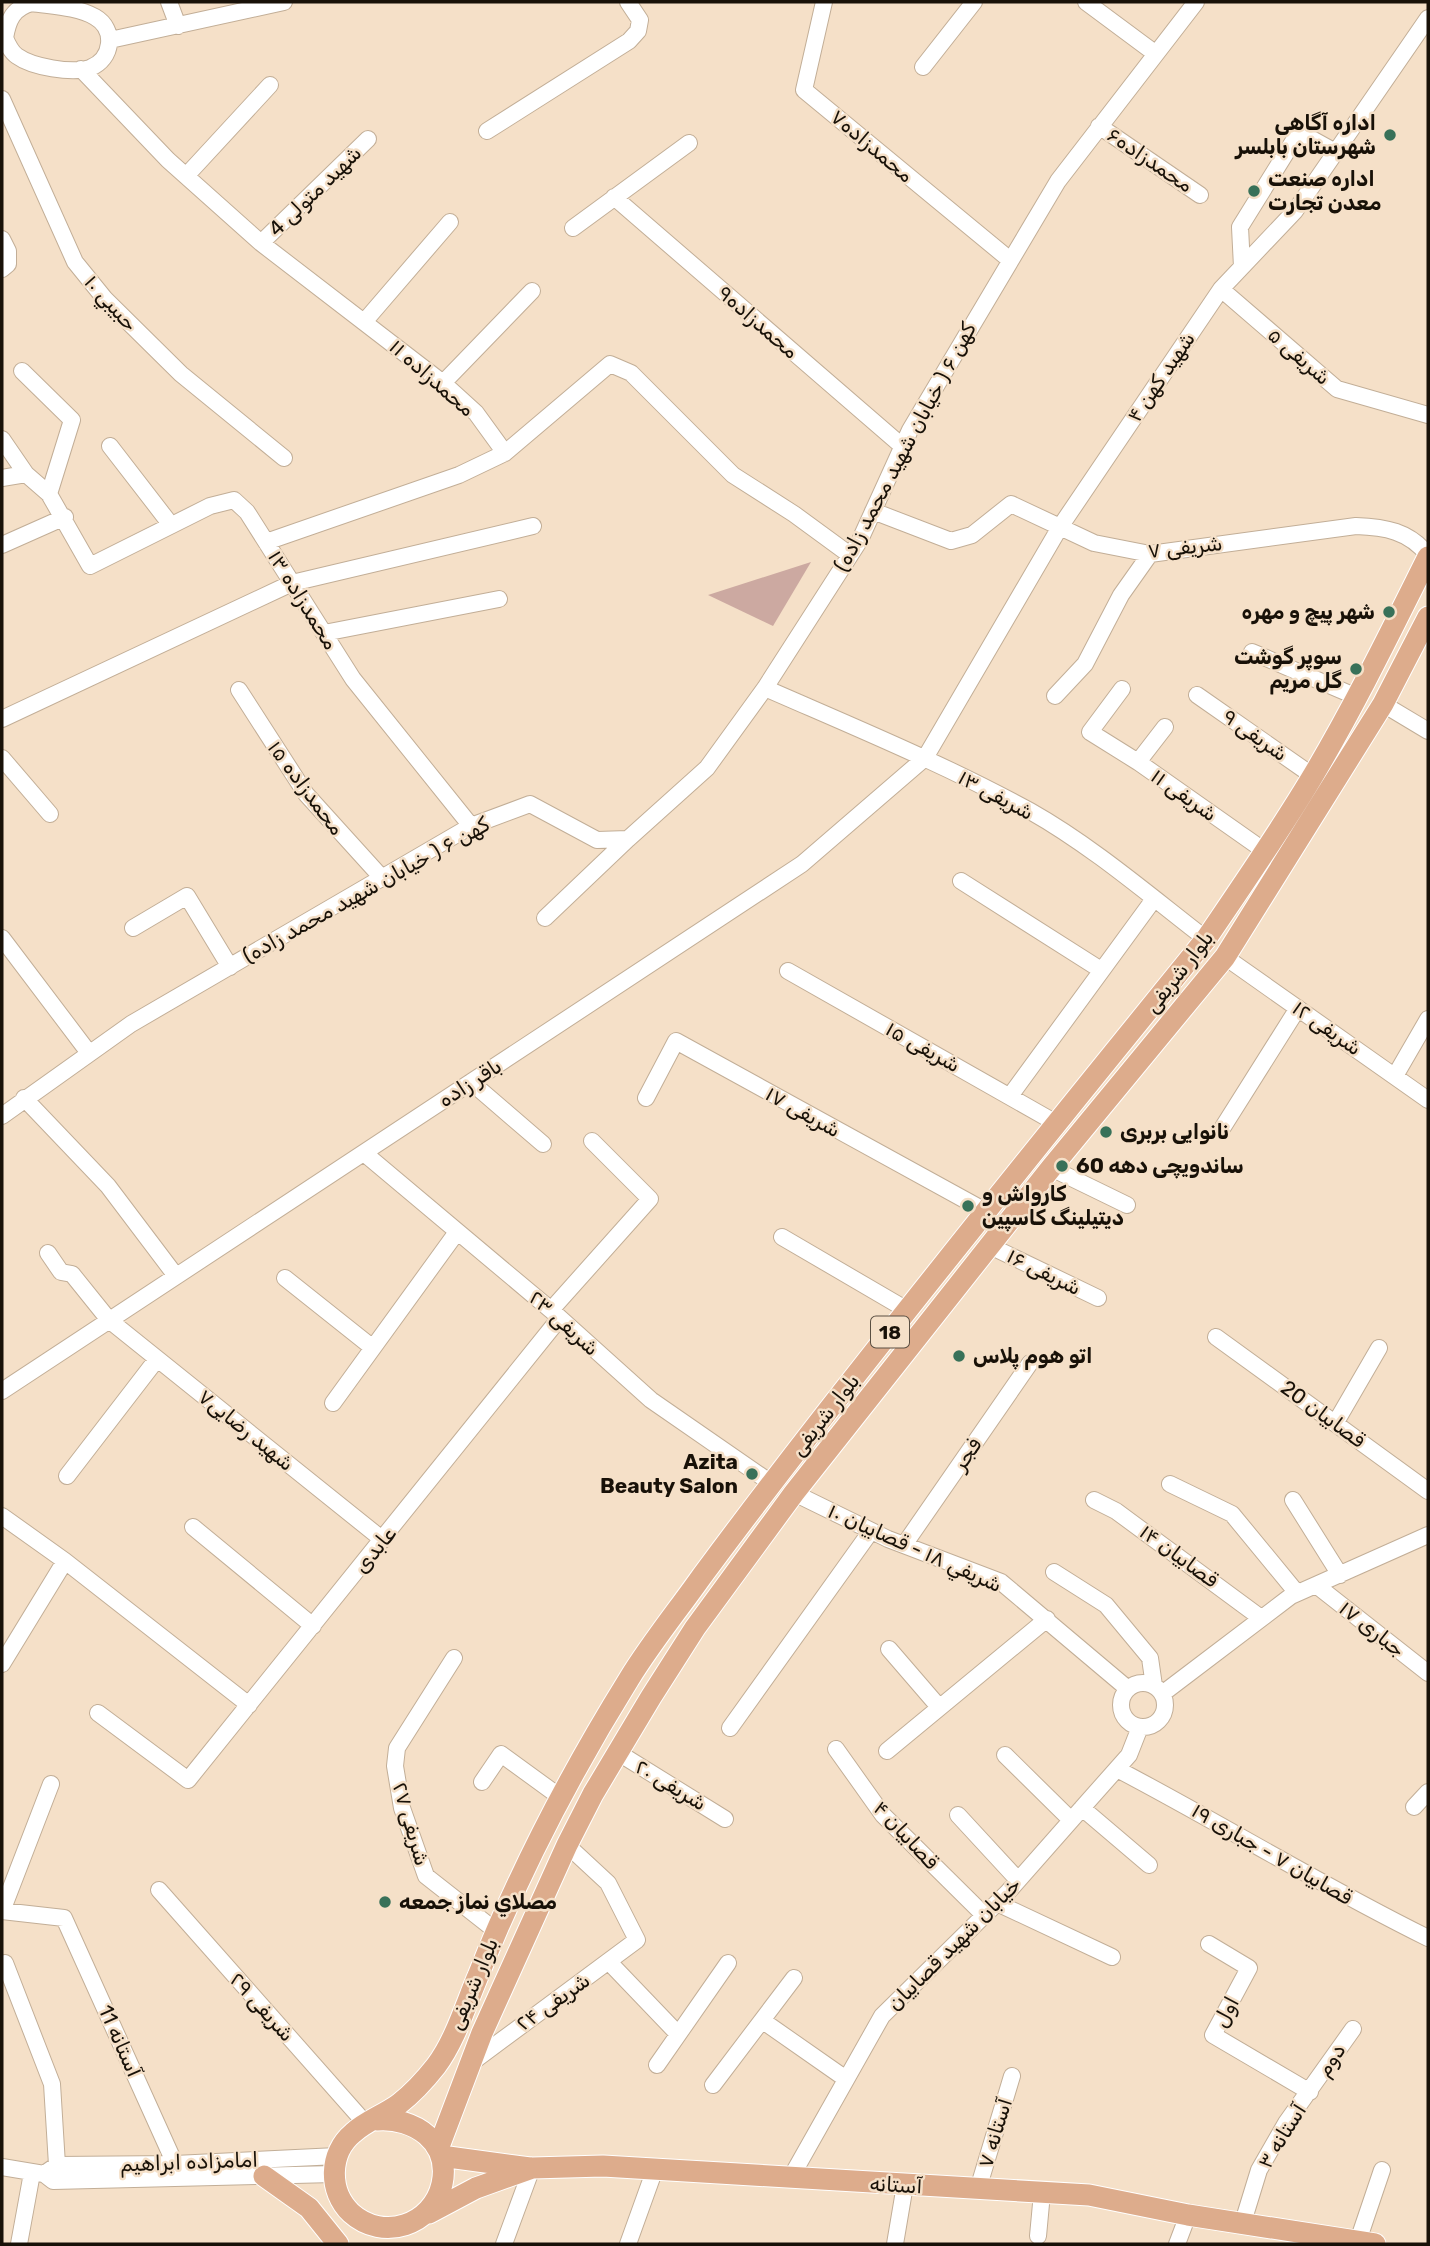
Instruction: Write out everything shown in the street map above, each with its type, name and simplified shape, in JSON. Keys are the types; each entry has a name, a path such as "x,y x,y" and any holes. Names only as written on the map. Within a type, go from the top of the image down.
{"main road":[{"name":"بلوار شریفی","path":"371,2122 411,2094 435,2067 560,1797 631,1676 771,1483 1206,939 1266,852 1313,776 1357,697 1428,556"},
{"name":"بلوار شریفی","path":"440,2152 466,2072 567,1845 617,1752 695,1628 794,1493 1051,1168 1225,957 1349,761 1426,625"},
{"path":"1328,748 1349,761"},
{"path":"771,1483 794,1493"},
{"path":"435,2067 434,2081 439,2089 448,2091 466,2072"},
{"path":"371,2122 406,2121 430,2137 440,2152 532,2168"},
{"name":"18","path":"336,2165 354,2132 371,2122"},
{"name":"18","path":"387,2244 419,2219 438,2199 444,2178 440,2152"},
{"path":"336,2165 337,2192 345,2207 356,2218 377,2227 400,2227 419,2219"},
{"name":"آستانه","path":"419,2219 476,2188 532,2168 655,2169 1089,2195 1188,2215 1366,2242"},
{"path":"264,2176 309,2208 338,2244"},
{"path":"338,2244 345,2207"}],"street":[{"path":"31,2 95,17 107,29 109,50 99,63 81,69 9,60 4,35 15,11 31,2"},
{"path":"169,2 178,26"},
{"path":"110,40 284,2"},
{"path":"487,131 629,41 638,31 640,19 628,2"},
{"name":"محمدزاده۷","path":"824,2 804,90 1010,260"},
{"path":"923,67 974,2"},
{"path":"1086,2 1156,54"},
{"name":"کهن ۶ ( خیابان شهید محمد زاده)","path":"2,1116 131,1024 471,826 530,804 597,840 628,839 707,768 765,688 850,555 902,446 1058,181 1196,2"},
{"name":"شهید کهن ۴","path":"925,758 1060,527 1221,289 1295,211 1428,18"},
{"name":"محمدزاده ۱۱","path":"81,69 186,176 261,243 443,383 476,413 505,453"},
{"path":"186,176 270,85"},
{"name":"حبيبي ١٠","path":"2,99 75,262 105,299 181,374 284,458"},
{"name":"محمدزاده۶","path":"1099,126 1200,195"},
{"path":"1242,267 1240,227 1299,132 1337,153"},
{"name":"شهید متولی 4","path":"261,243 368,139"},
{"path":"573,228 689,143"},
{"name":"محمدزاده۹","path":"614,197 902,446"},
{"path":"365,321 450,222"},
{"path":"2,239 8,251 8,264 2,269"},
{"name":"شریفی ۵","path":"1221,289 1337,389 1428,415"},
{"path":"443,383 532,291"},
{"path":"266,542 459,475 505,453 610,364 631,373 733,475 794,514 850,555"},
{"path":"22,371 72,420 49,494"},
{"path":"2,439 26,474 49,494 65,517 2,545"},
{"path":"110,446 171,526"},
{"path":"2,478 26,474"},
{"name":"محمدزاده ۱۳","path":"65,517 90,566 210,506 234,500 247,512 353,679 471,826"},
{"name":"شریفی ۷","path":"873,511 951,541 972,535 1011,504 1094,543 1150,554 1356,526 1383,527 1406,535 1428,556"},
{"path":"2,720 30,704 292,583 533,526"},
{"path":"1055,696 1085,664 1121,595 1150,554"},
{"path":"324,633 499,598"},
{"path":"1252,652 1357,697"},
{"name":"شریفی ۱۳","path":"765,688 925,758 1032,812 1206,939"},
{"path":"1122,689 1090,732 1138,762"},
{"name":"محمدزاده ۱۵","path":"239,690 306,794 383,879"},
{"name":"شریفی ۹","path":"1197,695 1313,776"},
{"path":"1383,704 1428,732"},
{"name":"شریفی ۱۱","path":"1165,727 1138,762 1266,852"},
{"path":"2,758 50,814"},
{"name":"باقر زاده","path":"6,1382 109,1320 802,864 925,758"},
{"path":"545,918 628,839"},
{"path":"961,881 1101,970"},
{"path":"133,928 187,896 230,967"},
{"path":"1010,1096 1154,899"},
{"path":"2,938 89,1053"},
{"name":"شریفی ۱۲","path":"1225,957 1428,1100"},
{"name":"شریفی ۱۵","path":"788,971 1056,1124"},
{"path":"1223,1126 1298,1008"},
{"path":"1395,1076 1428,1019"},
{"name":"شریفی ۱۷","path":"646,1098 676,1041 987,1212"},
{"path":"471,1082 543,1144"},
{"path":"24,1098 108,1186 176,1276"},
{"name":"عابدی","path":"98,1713 188,1780 383,1540 555,1315 650,1199 592,1141"},
{"name":"شریفی ۲۳","path":"364,1153 555,1315 650,1400 771,1483"},
{"path":"1051,1168 1127,1205"},
{"path":"333,1403 457,1232"},
{"path":"782,1237 907,1310"},
{"name":"شریفی ۱۶","path":"990,1246 1098,1298"},
{"name":"شهید رضایی۷","path":"48,1253 61,1272 72,1274 109,1320 383,1540"},
{"path":"285,1278 373,1348"},
{"name":"قصابیان 20","path":"1216,1337 1428,1491"},
{"path":"1336,1422 1379,1348"},
{"path":"67,1476 157,1359"},
{"name":"فجر","path":"904,1545 1030,1363"},
{"path":"1170,1484 1232,1514 1297,1593"},
{"name":"شريفي ۱۸ - قصابیان ۱۰","path":"794,1493 871,1531 1001,1582 1128,1689"},
{"name":"قصابیان ۱۴","path":"1094,1500 1116,1511 1261,1618"},
{"path":"1293,1500 1340,1574"},
{"path":"2,1516 65,1560 249,1705"},
{"path":"193,1527 313,1626"},
{"path":"730,1728 871,1531"},
{"path":"1158,1690 1297,1593 1428,1535"},
{"path":"2,1664 65,1560"},
{"path":"1054,1572 1106,1605 1150,1658 1158,1690 1165,1703 1158,1721 1140,1727 1124,1716 1123,1697 1128,1689 1145,1683 1158,1690"},
{"name":"جباری ۱۷","path":"1315,1585 1428,1673"},
{"path":"887,1751 1047,1619"},
{"path":"890,1649 939,1707"},
{"name":"شریفی ۲۷","path":"454,1658 397,1748 395,1766 402,1808 426,1876 496,1931"},
{"name":"خیابان شهید قصابیان","path":"790,2179 882,2016 1018,1880 1129,1755 1140,1727"},
{"name":"قصابیان ۴","path":"836,1749 883,1815 984,1915"},
{"name":"شریفی ۲۰","path":"617,1752 725,1819"},
{"path":"482,1782 500,1754 560,1797"},
{"path":"1005,1755 1076,1814 1149,1865"},
{"name":"قصابيان ۷ - جباری ۱۹","path":"1117,1769 1227,1827 1348,1898 1428,1938"},
{"path":"2,1911 51,1784"},
{"path":"1413,1807 1428,1792"},
{"path":"958,1815 1018,1880"},
{"name":"شریفی ۲۴","path":"466,2072 637,1940 608,1883 567,1845"},
{"name":"شریفی ۲۹","path":"159,1890 371,2122"},
{"path":"996,1903 1112,1957"},
{"name":"آستانه 11","path":"2,1911 64,1918 175,2164"},
{"name":"اول","path":"1209,1944 1249,1969 1213,2035 1310,2092"},
{"path":"609,1962 678,2035"},
{"path":"5,1963 52,2084 44,2171 19,2244"},
{"path":"657,2064 727,1964"},
{"path":"713,2085 794,1978"},
{"path":"762,2021 846,2079"},
{"name":"دوم","path":"1310,2092 1353,2029"},
{"name":"آستانه ۷","path":"978,2189 1012,2076"},
{"name":"آستانه ۳","path":"1243,2222 1259,2170 1286,2123 1310,2092"},
{"name":"امامزاده ابراهیم","path":"2,2166 44,2171 175,2164 336,2165"},
{"name":"امامزاده ابراهیم","path":"44,2171 53,2181 264,2176 336,2165"},
{"path":"504,2244 532,2168"},
{"path":"628,2244 655,2169"},
{"path":"1366,2242 1382,2170"},
{"path":"895,2244 905,2185"},
{"path":"1038,2236 1042,2193"},
{"path":"1177,2244 1188,2215"}],"shaded area":[{"path":"811,562 773,626 708,595"}],"place":[{"name":"اداره آگاهی شهرستان بابلسر","path":"1390,135"},
{"name":"اداره صنعت معدن تجارت","path":"1254,191"},
{"name":"شهر پیچ و مهره","path":"1389,612"},
{"name":"سوپر گوشت گل مریم","path":"1356,669"},
{"name":"نانوایی بربری","path":"1106,1132"},
{"name":"ساندویچی دهه 60","path":"1062,1166"},
{"name":"کارواش و دیتیلینگ کاسپین","path":"968,1206"},
{"name":"اتو هوم پلاس","path":"959,1356"},
{"name":"Azita Beauty Salon","path":"752,1474"},
{"name":"مصلاي نماز جمعه","path":"385,1902"}]}
